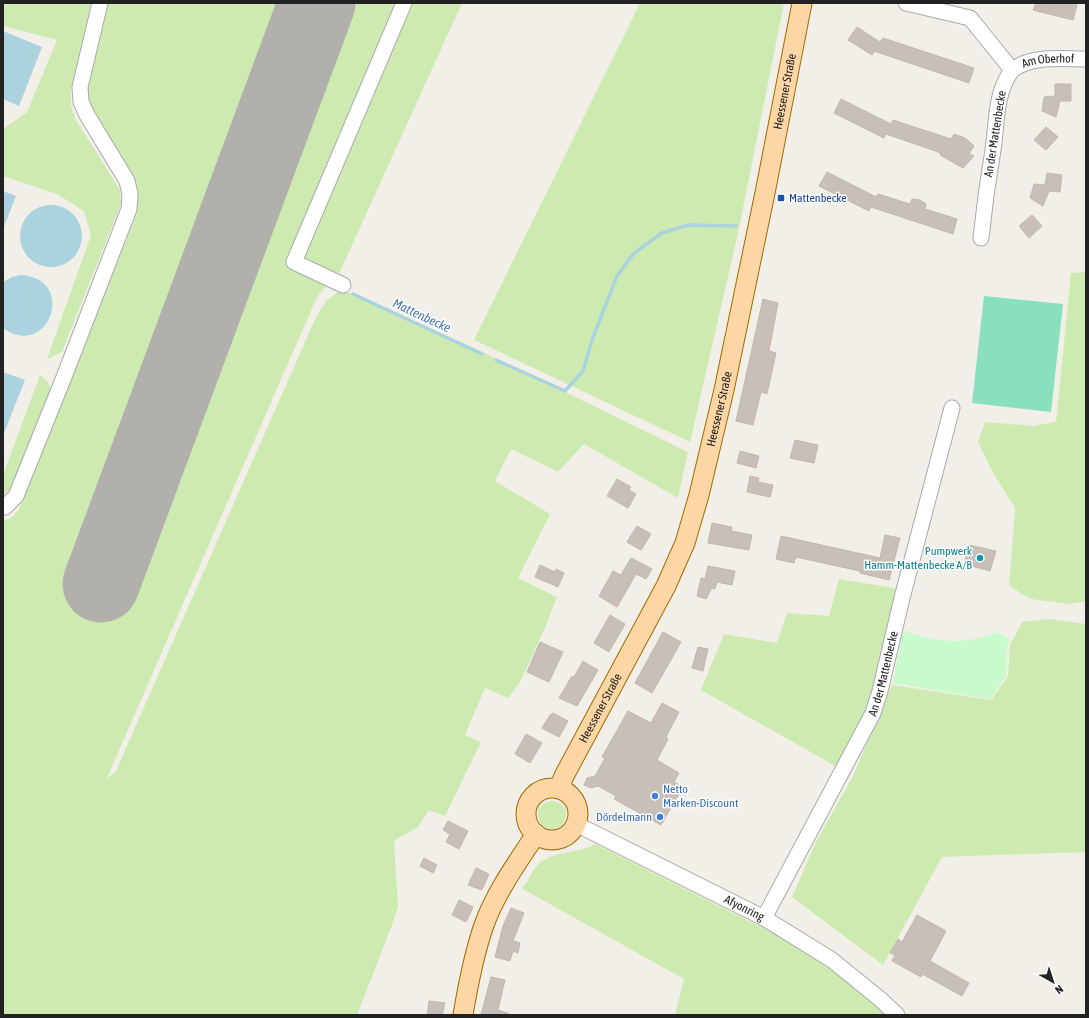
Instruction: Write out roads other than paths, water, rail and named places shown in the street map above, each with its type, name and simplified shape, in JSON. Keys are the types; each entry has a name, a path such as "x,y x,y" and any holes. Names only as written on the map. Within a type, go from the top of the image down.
{"main road":[{"name":"Heessener Straße","path":"559,789 564,776 666,586 685,543 699,495 724,390 767,185 802,3"},
{"path":"550,788 559,789 567,793 575,803 578,815 576,824 572,831 566,836 550,840 542,838 530,828 526,810 534,795 542,790 550,788"},
{"path":"463,1015 474,961 485,924 502,888 536,834"}],"street":[{"path":"3,507 5,507 16,496 129,209 130,194 127,181 87,115 81,102 80,87 100,3"},
{"path":"343,285 294,262 404,3"},
{"path":"906,3 967,9 970,18 1012,70"},
{"name":"Am Oberhof","path":"1012,70 1026,62 1036,60 1086,59"},
{"name":"An der Mattenbecke","path":"981,238 997,108 1006,78 1012,70"},
{"name":"An der Mattenbecke","path":"764,918 873,713 880,691 902,584 952,408"},
{"name":"Afyonring","path":"576,824 764,918 832,960 880,999 897,1015"}],"water":[{"path":"3,31 42,47 19,106 3,99"},
{"path":"3,191 16,196 3,229"},
{"path":"51,205 63,208 73,214 79,224 82,236 79,248 73,258 63,264 51,267 39,264 29,258 23,248 20,236 23,224 29,214 39,208"},
{"path":"20,275 38,279 49,289 52,302 50,315 44,327 33,334 19,335 3,328 3,282"},
{"path":"3,372 25,380 3,436"}],"waterway":[{"name":"Mattenbecke","path":"496,360 565,391 583,371 592,340 617,276 634,253 662,233 688,225 736,226"},
{"name":"Mattenbecke","path":"353,294 482,354"}],"place":[{"name":"Mattenbecke","path":"781,198"},
{"name":"Pumpwerk Hamm-Mattenbecke A/B","path":"980,558"},
{"name":"Netto Marken-Discount","path":"655,796"},
{"name":"Dördelmann","path":"660,817"}]}
